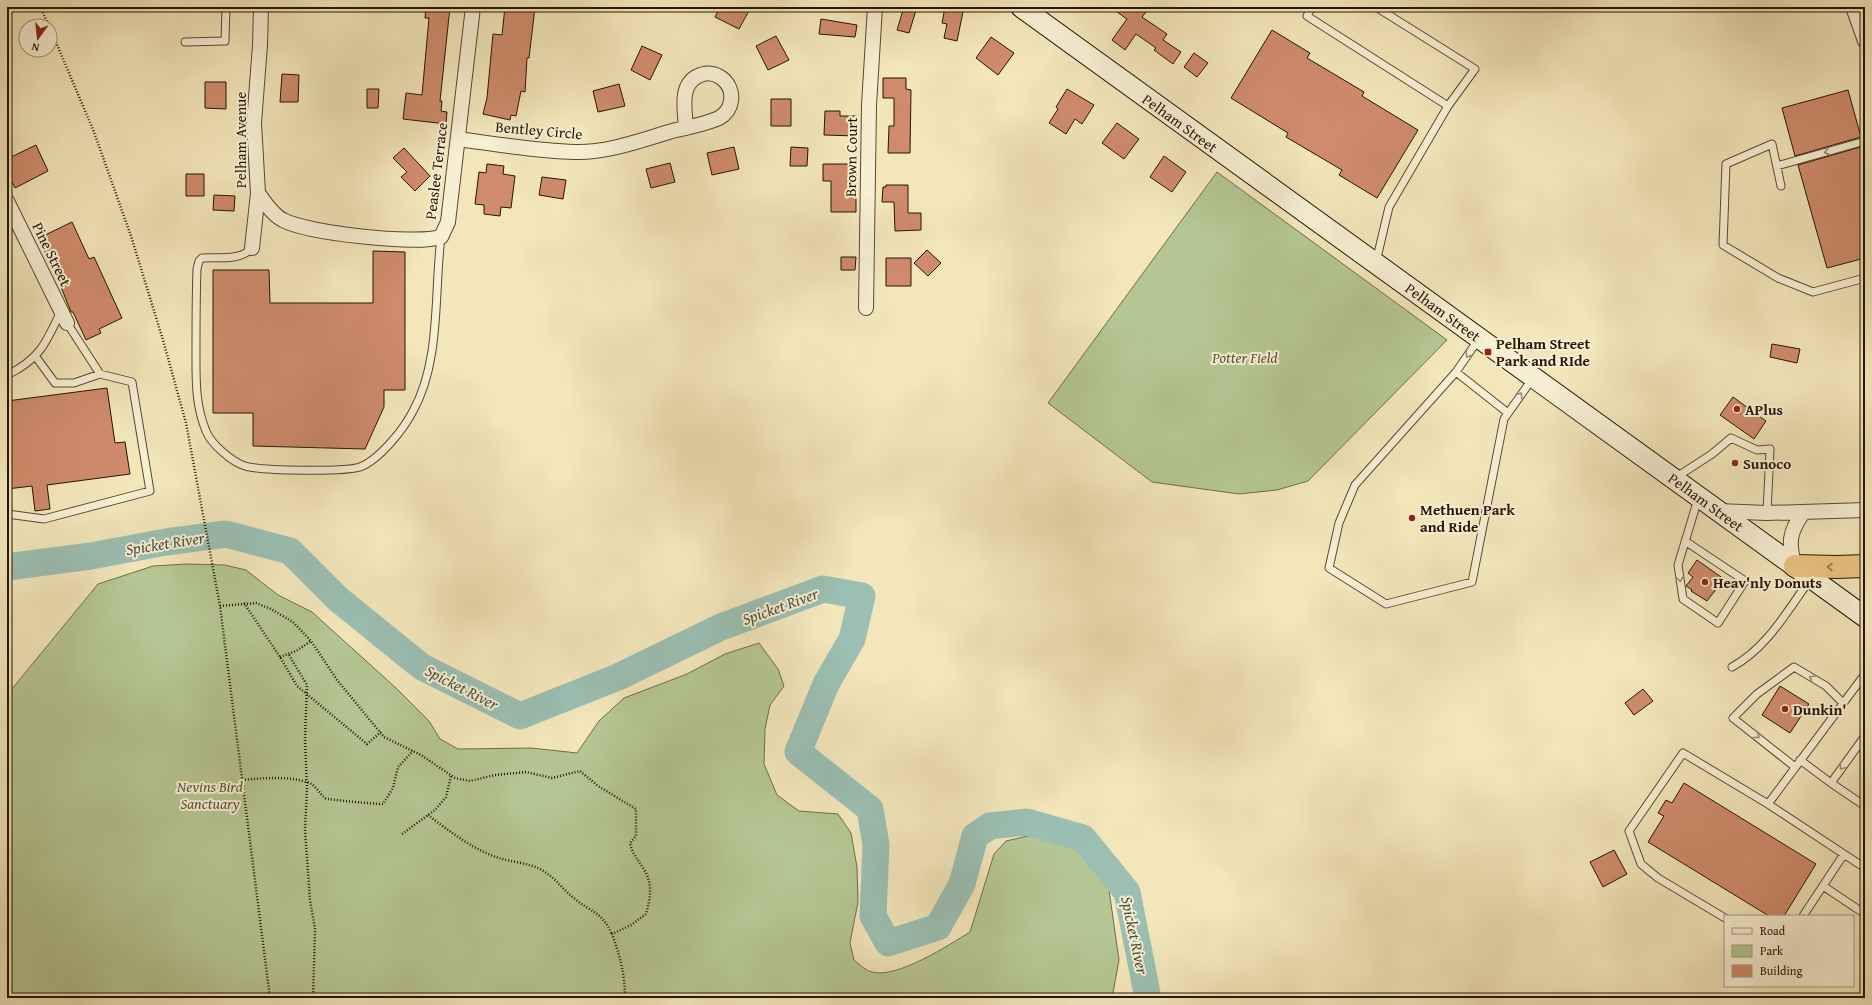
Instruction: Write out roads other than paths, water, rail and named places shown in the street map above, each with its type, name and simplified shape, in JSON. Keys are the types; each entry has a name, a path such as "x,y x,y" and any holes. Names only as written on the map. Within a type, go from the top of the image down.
{"highway":[{"path":"1803,572 1865,566"}],"main road":[{"name":"Pelham Street","path":"1020,7 1865,618"}],"street":[{"name":"Pelham Avenue","path":"252,248 258,194 254,123 260,45 261,7"},
{"name":"Peaslee Terrace","path":"258,194 271,210 282,220 309,230 394,239 427,239 441,237 448,222 473,7"},
{"name":"Brown Court","path":"866,308 869,105 875,7"},
{"path":"1854,7 1865,41"},
{"name":"Bentley Circle","path":"458,139 561,151 590,151 606,149 686,128"},
{"name":"Pine Street","path":"7,201 64,316"},
{"path":"1718,511 1767,514 1865,510"},
{"path":"1803,513 1795,524 1791,534 1791,547 1803,572"}],"lane":[{"path":"185,42 225,40 226,7"},
{"path":"1312,7 1307,16 1448,106"},
{"path":"1375,264 1389,207 1448,106 1476,69 1376,7"},
{"path":"1776,166 1865,142"},
{"path":"1781,186 1772,144 1726,164 1724,245 1778,278 1813,292 1865,278"},
{"path":"252,248 247,253 236,257 202,258 199,261 197,270 196,396 206,432 228,457 246,466 333,471 359,467 371,461 388,445 413,412 426,384 435,321 441,237"},
{"path":"7,375 36,357 64,316 100,374"},
{"path":"1479,339 1456,372 1354,485 1339,523 1329,568 1386,604 1472,582 1504,419 1533,377"},
{"path":"7,514 44,519 150,491 132,382 100,374 74,383 55,383 36,357"},
{"path":"1456,372 1508,413"},
{"path":"1674,479 1712,454 1731,438 1757,450 1770,449 1767,514"},
{"path":"1685,541 1745,581 1718,622 1683,599 1678,565 1698,496"},
{"path":"1732,667 1743,661 1761,645 1803,572"},
{"path":"1842,702 1826,686 1794,667 1757,694 1733,718 1798,763 1865,806"},
{"path":"1768,804 1842,702 1863,679"},
{"path":"1830,783 1865,736"},
{"path":"1724,917 1658,878 1641,864 1629,831 1683,753 1768,804 1865,868"},
{"path":"1804,915 1844,854"},
{"path":"1823,886 1865,914"}],"waterway":[{"name":"Spicket River","path":"7,567 91,556 166,542 226,534 290,551 338,599 422,667 520,716 618,677 721,627 823,589 862,596 852,639 826,684 798,752 870,809 876,845 873,916 888,943 938,927 962,884 975,836 990,826 1027,822 1083,838 1127,892 1148,998"}],"place":[{"name":"Pelham Street Park and RIde","path":"1488,352"},
{"name":"APlus","path":"1737,409"},
{"name":"Sunoco","path":"1735,463"},
{"name":"Methuen Park and Ride","path":"1412,518"},
{"name":"Heav'nly Donuts","path":"1705,582"},
{"name":"Dunkin'","path":"1785,709"}],"park label":[{"name":"Potter Field","path":"1245,357"},
{"name":"Nevins Bird Sanctuary","path":"210,794"}]}
